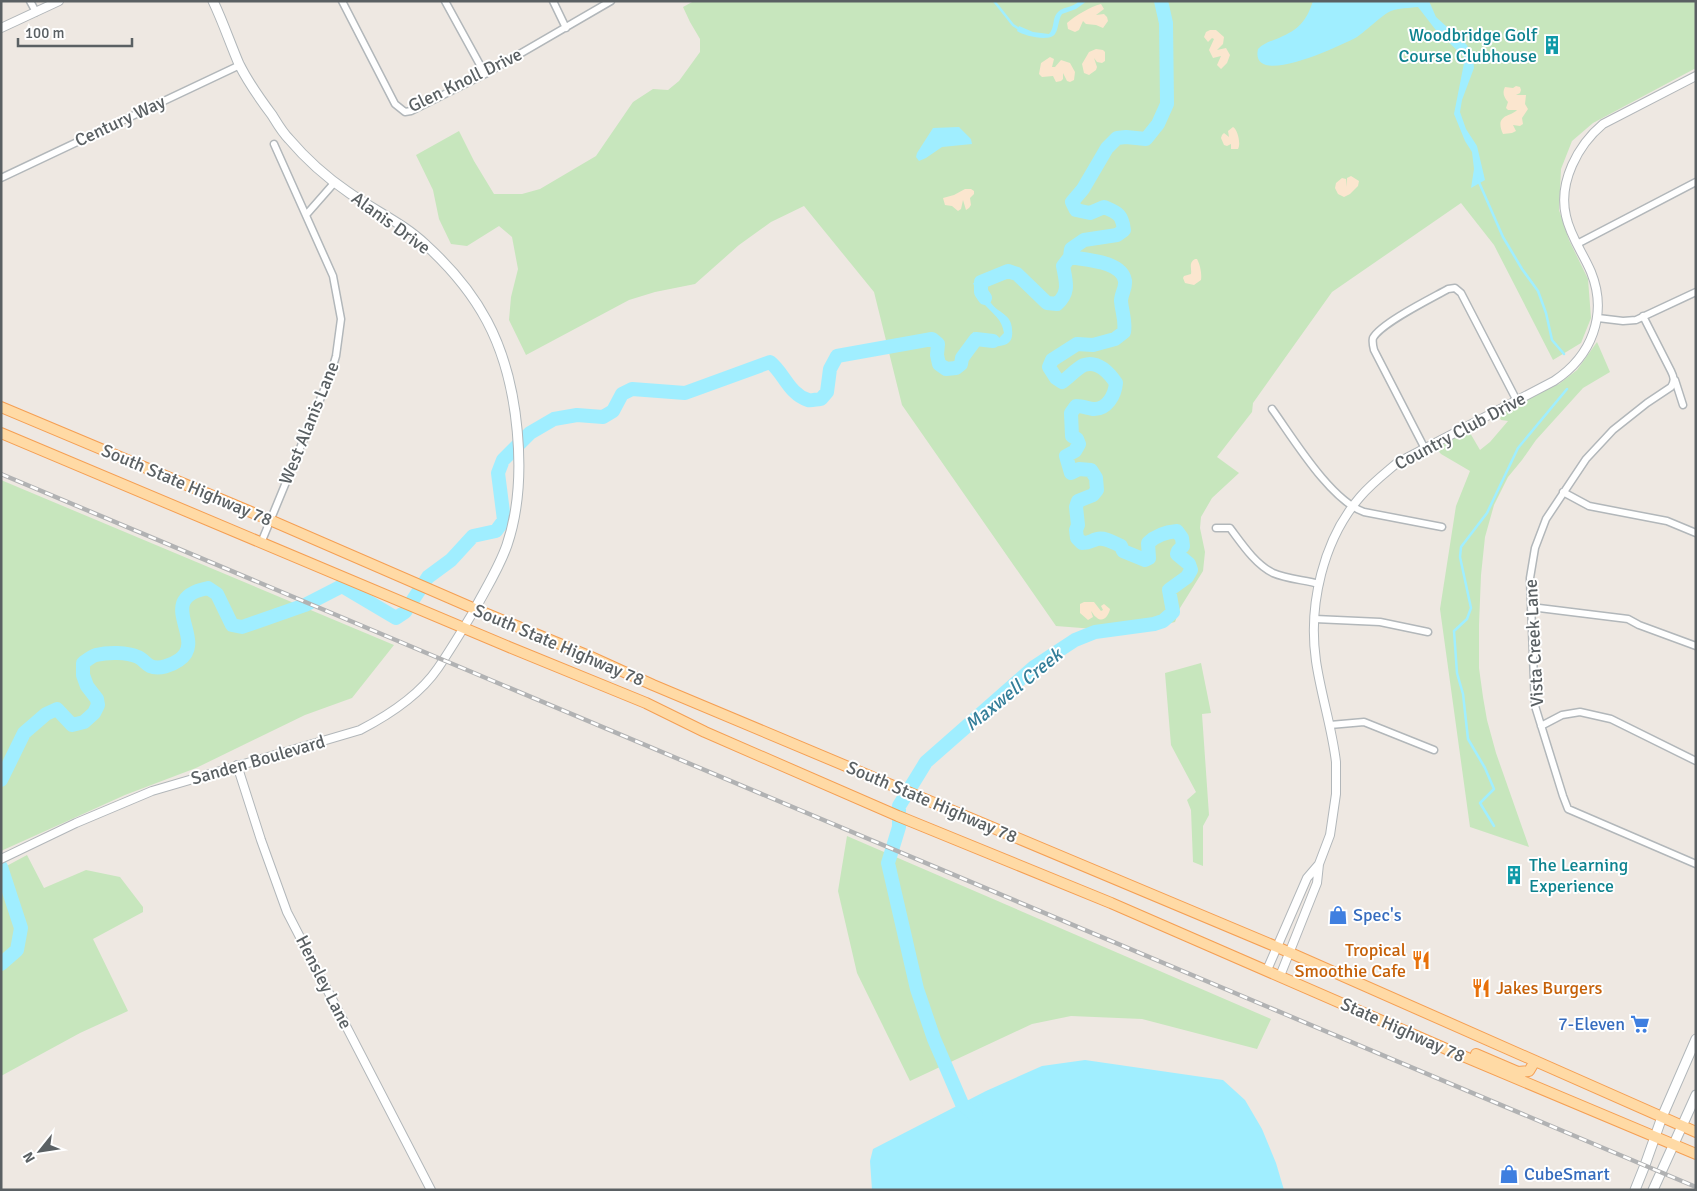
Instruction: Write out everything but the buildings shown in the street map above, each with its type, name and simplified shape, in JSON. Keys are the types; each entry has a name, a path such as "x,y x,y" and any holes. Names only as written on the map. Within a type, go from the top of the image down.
{"main road":[{"name":"Alanis Drive","path":"213,1 240,65 288,138 316,168 348,192 425,243 451,271 487,320 497,343 507,373 517,425 519,452 514,515 507,544 498,568 475,609"},
{"name":"South State Highway 78","path":"1,407 589,656 653,685 1117,880"},
{"name":"South State Highway 78","path":"1,433 646,703 704,732 869,803 1111,903"},
{"name":"State Highway 78","path":"1117,880 1277,947 1696,1132"},
{"name":"State Highway 78","path":"1111,903 1450,1051 1696,1154"},
{"path":"1635,1190 1662,1117 1696,1039"},
{"path":"1450,1051 1466,1050 1518,1072 1525,1073 1529,1071 1535,1060"},
{"path":"1653,1190 1696,1095"}],"street":[{"path":"30,1 36,12"},
{"path":"1,28 59,1"},
{"name":"Glen Knoll Drive","path":"342,1 396,104 400,110 405,112 485,74 611,1"},
{"path":"445,1 485,74"},
{"path":"553,1 566,28"},
{"name":"Century Way","path":"1,178 240,65"},
{"name":"Country Club Drive","path":"1280,976 1318,884 1319,864 1330,835 1336,794 1336,762 1316,661 1315,619 1319,584 1333,541 1353,507 1373,484 1396,463 1554,381 1570,369 1581,356 1598,318 1596,286 1566,216 1564,194 1572,164 1594,132 1603,124 1696,76"},
{"name":"West Alanis Lane","path":"261,543 331,373 339,340 341,319 332,276 274,144"},
{"path":"306,215 335,182"},
{"path":"1577,244 1696,182"},
{"path":"1424,447 1372,343 1376,335 1406,312 1448,289 1455,288 1461,292 1516,400"},
{"path":"1598,318 1624,322 1636,320 1696,292"},
{"path":"1643,316 1674,379 1683,405"},
{"name":"Vista Creek Lane","path":"1674,379 1671,387 1647,403 1603,440 1586,459 1546,519 1535,548 1530,578 1535,706 1568,809 1696,864"},
{"path":"1272,409 1313,466 1340,497 1353,507 1364,512 1442,527"},
{"path":"1563,492 1589,506 1667,521 1696,533"},
{"path":"1216,528 1230,528 1256,560 1275,574 1319,584"},
{"path":"1531,609 1539,608 1628,619 1639,625 1696,646"},
{"name":"Sanden Boulevard","path":"1,859 76,823 152,791 360,730 400,706 422,687 438,668 475,609"},
{"path":"1315,619 1380,622 1428,632"},
{"path":"1541,726 1562,715 1580,712 1611,719 1696,761"},
{"path":"1330,725 1364,722 1434,750"},
{"name":"Hensley Lane","path":"237,765 287,912 431,1190"},
{"name":"Country Club Drive","path":"1267,970 1307,878 1319,864"},
{"path":"1299,896 1310,901"}],"green space":[{"path":"694,1 1696,1 1696,68 1593,123 1572,141 1561,169 1559,210 1569,240 1588,279 1591,318 1581,343 1553,360 1494,245 1461,203 1332,292 1253,403 1252,412 1217,457 1239,473 1212,498 1201,517 1200,528 1205,552 1203,571 1180,608 1175,622 1133,632 1056,626 902,405 874,292 804,206 771,222 739,245 695,284 655,292 629,300 526,355 509,320 511,297 518,269 512,237 499,226 467,246 451,244 439,219 433,190 416,155 459,131 494,194 522,194 540,189 596,156 633,102 653,89 668,90 679,81 700,52 700,39 683,7"},
{"path":"1597,342 1610,372 1583,388 1536,440 1508,477 1494,505 1485,537 1479,625 1479,668 1483,697 1496,753 1529,847 1470,827 1440,609 1456,506 1470,471 1441,454 1432,444 1466,426 1480,450 1490,442 1508,421 1501,420 1499,416 1523,401 1559,384 1577,370"},
{"path":"1,480 394,645 352,698 305,715 196,768 125,795 1,851"},
{"path":"1201,663 1211,713 1202,714 1209,815 1203,826 1203,866 1193,862 1191,810 1187,800 1196,792 1171,745 1165,673"},
{"path":"847,836 1271,1019 1257,1049 1142,1019 1071,1016 1032,1024 910,1081 857,973 838,891"},
{"path":"27,855 44,888 86,870 120,877 143,907 143,912 93,939 128,1011 80,1033 1,1076 1,869"}],"sand":[{"path":"1101,4 1104,9 1096,15 1104,14 1107,17 1108,21 1103,28 1086,24 1083,21 1079,30 1075,32 1068,29 1067,23 1079,14"},
{"path":"1216,30 1224,37 1223,44 1217,50 1226,48 1230,55 1227,63 1221,69 1217,65 1221,56 1213,58 1209,50 1214,39 1212,38 1208,42 1204,37 1206,32"},
{"path":"1096,49 1105,52 1105,61 1102,63 1097,62 1094,58 1097,67 1089,75 1084,73 1082,64 1089,52"},
{"path":"1050,57 1054,59 1052,67 1055,67 1061,60 1070,63 1075,72 1074,80 1067,81 1063,73 1063,79 1056,82 1053,76 1042,77 1039,74 1041,63"},
{"path":"1516,86 1520,87 1521,90 1516,95 1526,95 1525,104 1528,109 1522,118 1523,124 1520,126 1513,125 1516,131 1503,134 1501,128 1502,119 1517,110 1508,110 1506,108 1508,102 1504,95 1504,89 1505,87 1513,88"},
{"path":"1233,127 1238,137 1238,149 1231,149 1231,144 1224,145 1221,138 1224,133 1229,137 1228,131"},
{"path":"1351,176 1359,181 1358,186 1344,197 1338,194 1335,188 1336,183 1342,178 1346,179 1347,187 1347,178"},
{"path":"965,189 974,191 970,198 971,205 969,208 966,210 963,200 961,209 958,211 952,206 945,205 943,198"},
{"path":"1197,259 1199,264 1201,280 1194,285 1185,283 1183,278 1191,274 1191,264"},
{"path":"1094,602 1101,611 1103,610 1101,606 1104,604 1110,609 1105,618 1101,620 1095,617 1091,611 1093,617 1088,620 1080,613 1080,604"}],"water":[{"path":"1079,1 1087,1 1076,9 1062,14 1055,34 1048,38 1025,35 1017,31 1019,26 1033,32 1049,34 1056,14"},
{"path":"1313,1 1429,1 1436,17 1467,45 1473,58 1474,68 1462,100 1460,112 1466,129 1477,146 1485,180 1471,188 1474,169 1472,152 1465,141 1454,114 1465,58 1435,29 1418,7 1391,11 1357,37 1318,55 1282,65 1268,65 1259,61 1258,49 1297,28 1308,14"},
{"path":"959,127 971,139 972,144 942,147 919,161 916,157 917,153 933,128"},
{"path":"981,282 986,295 994,307 1011,322 1012,337 1010,341 1001,346 977,345 973,332 992,338 999,338 1004,333 999,320 982,302 973,283"},
{"path":"1085,1060 1223,1080 1245,1100 1262,1129 1276,1163 1284,1190 872,1190 870,1161 873,1149 986,1091 1042,1066"}],"waterway":[{"path":"994,1 1013,25 1019,29"},
{"path":"985,298 981,292 981,282 1008,271 1017,274 1047,303 1057,304 1064,295 1066,282 1063,266 1070,257 1071,249 1084,240 1117,235 1124,230 1122,220 1113,211 1104,207 1090,213 1076,210 1072,202 1083,189 1107,148 1117,138 1146,139 1158,124 1167,104 1166,23 1161,1"},
{"path":"1478,180 1503,237 1538,291 1546,313 1552,340 1564,354"},
{"name":"Maxwell Creek","path":"976,1116 962,1104 934,1039 917,989 888,863 899,827 899,806 926,762 1034,667 1075,640 1095,632 1154,624 1163,621 1173,612 1169,590 1187,577 1191,570 1189,564 1177,554 1183,546 1182,538 1177,531 1161,534 1148,543 1149,558 1145,560 1123,551 1121,546 1106,540 1097,539 1082,543 1077,538 1076,507 1078,501 1093,495 1097,490 1096,478 1091,470 1079,469 1071,473 1066,456 1075,451 1079,444 1077,439 1072,436 1071,413 1076,406 1093,409 1102,407 1112,397 1116,383 1107,372 1094,364 1081,366 1062,382 1056,378 1049,367 1052,360 1077,344 1093,345 1115,339 1124,332 1121,301 1125,281 1122,274 1110,265 1070,257"},
{"path":"1,780 24,733 46,714 57,709 72,725 84,722 94,713 98,705 97,699 87,686 83,675 83,663 90,658 101,654 123,653 134,655 154,667 169,665 179,660 187,652 188,642 182,610 184,601 192,593 208,588 217,594 232,625 242,627 305,605 342,586 396,618 405,612 428,577 451,560 473,536 496,531 504,520 498,473 503,460 530,433 554,419 577,415 603,417 613,411 622,394 632,389 685,393 770,362 791,388 801,397 809,400 821,399 827,392 830,369 837,356 932,339 938,344 937,355 939,364 946,369 956,368 961,364 962,358 976,339 993,341"},
{"path":"1494,826 1480,803 1494,789 1485,768 1468,739 1463,694 1457,673 1454,631 1467,619 1471,608 1460,557 1461,547 1487,513 1518,448 1567,389"},
{"path":"1,867 21,928 17,950 1,964"}],"railway":[{"path":"1,474 1696,1187"}],"place":[{"name":"Woodbridge Golf Course Clubhouse","path":"1552,45"},
{"name":"The Learning Experience","path":"1514,875"},
{"name":"Spec's","path":"1338,915"},
{"name":"Tropical Smoothie Cafe","path":"1421,960"},
{"name":"Jakes Burgers","path":"1481,988"},
{"name":"7-Eleven","path":"1640,1024"},
{"name":"CubeSmart","path":"1509,1174"}]}
